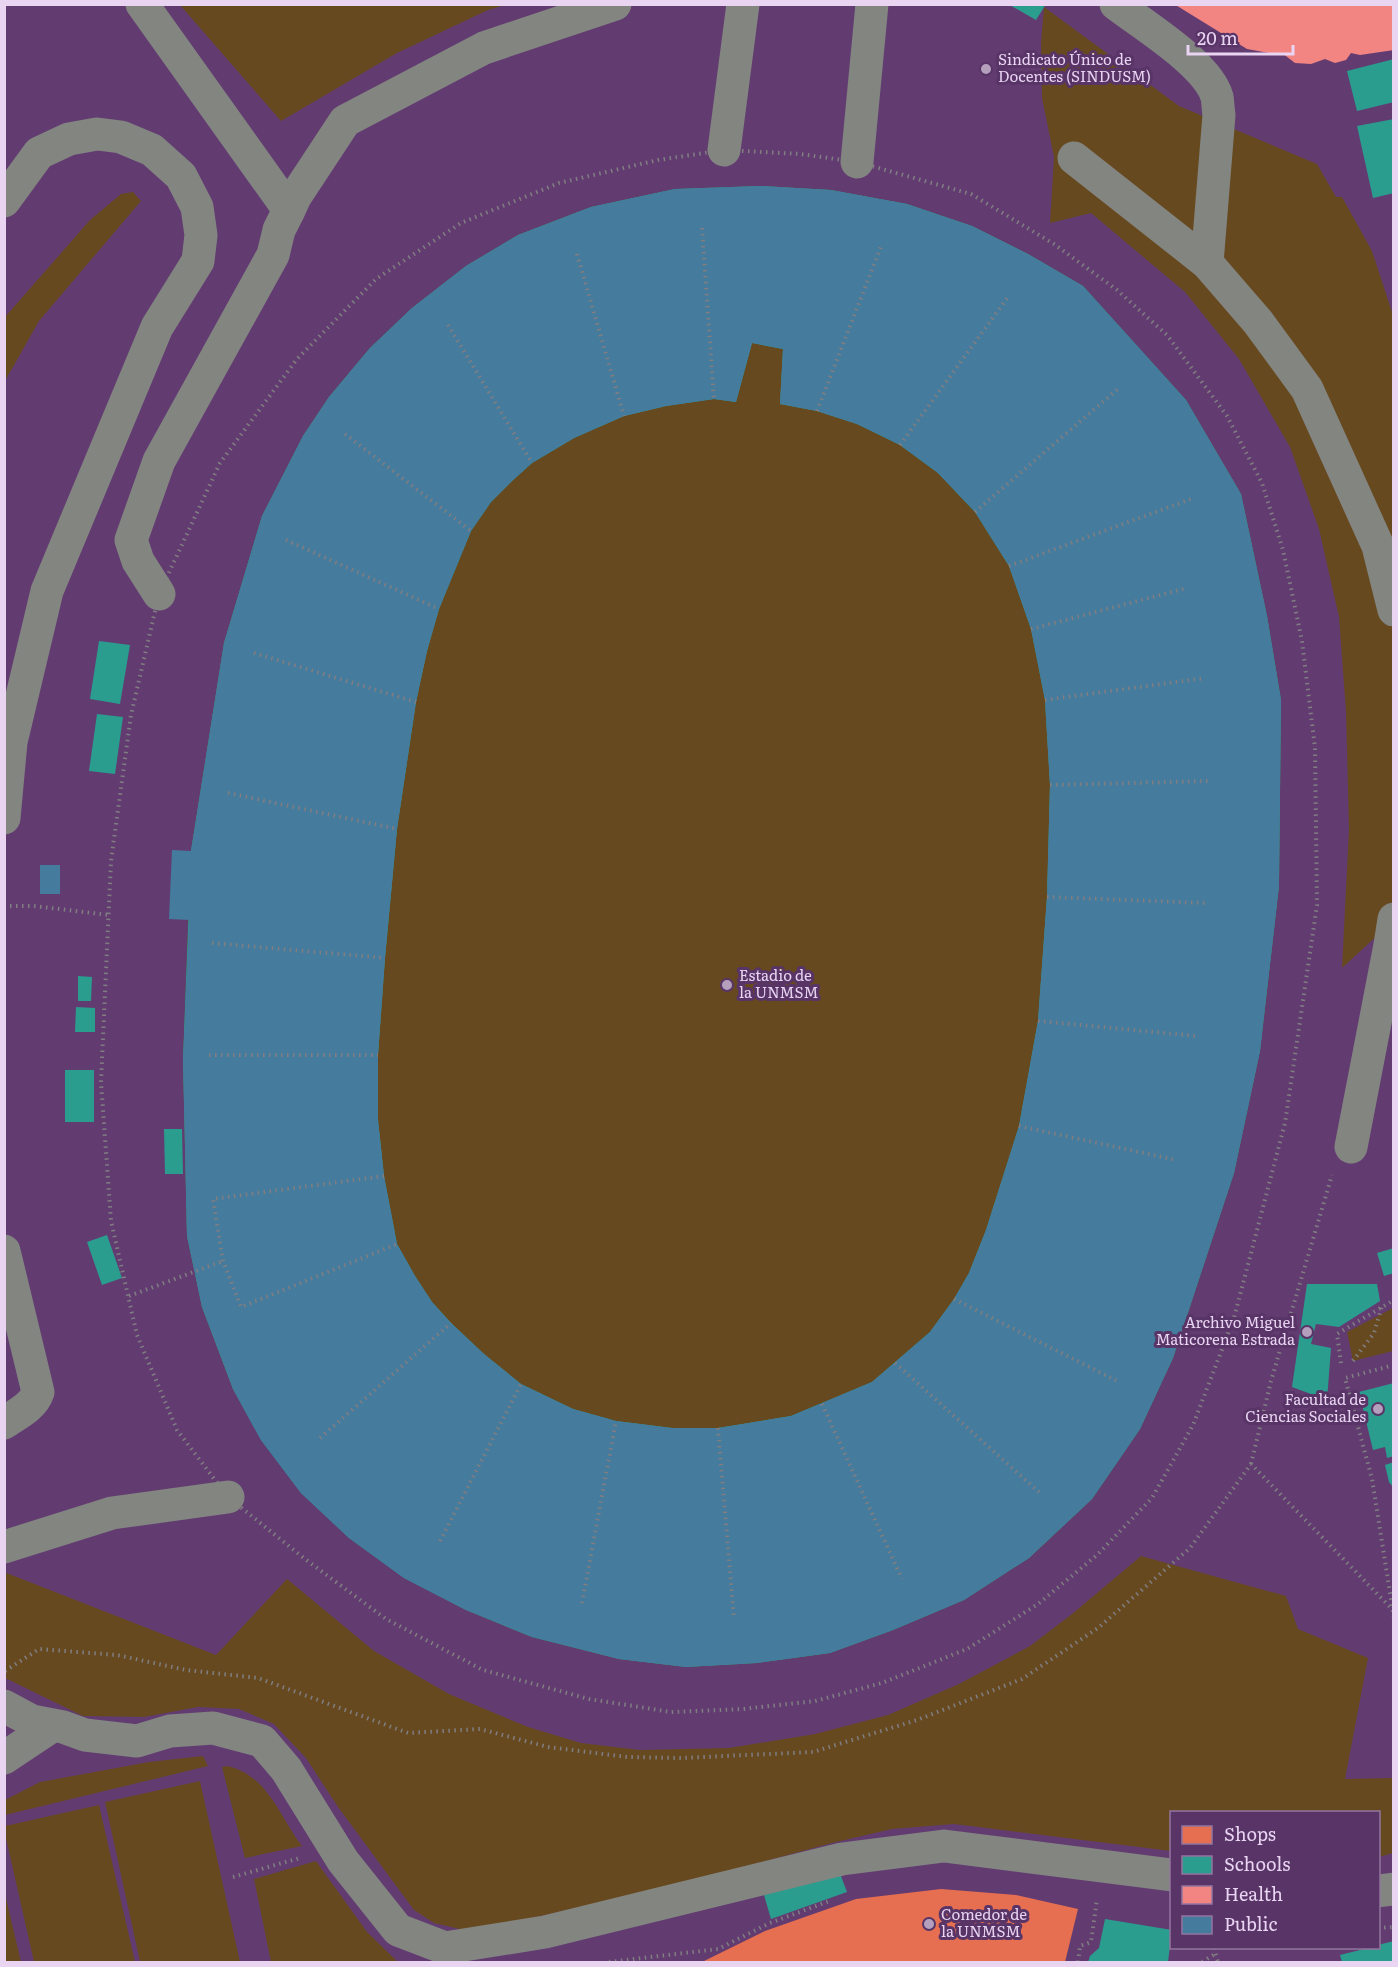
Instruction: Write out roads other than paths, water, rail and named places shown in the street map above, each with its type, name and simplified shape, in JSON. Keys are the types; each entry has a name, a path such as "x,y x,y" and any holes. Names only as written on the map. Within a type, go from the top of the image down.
{"street":[{"path":"142,4 289,210"},
{"path":"159,594 138,561 131,540 159,461 273,255 279,230 295,197 345,121 484,48 615,4"},
{"path":"724,150 742,4"},
{"path":"857,162 872,4"},
{"path":"1116,4 1194,64 1207,78 1216,96 1219,115 1207,263"},
{"path":"4,201 39,153 69,139 96,134 121,137 152,150 181,176 197,207 201,234 198,261 157,327 47,591 11,742 4,818"},
{"path":"1074,158 1207,263 1258,322 1307,389 1378,546 1394,610"},
{"path":"1351,1146 1392,936"},
{"path":"4,1251 38,1392 30,1405 4,1423"},
{"path":"4,1547 112,1513 228,1497"},
{"path":"4,1706 32,1721 85,1735 137,1741 170,1731 213,1728 262,1741 286,1769 343,1861 398,1930 445,1948 545,1932 842,1859 944,1846 1170,1875"},
{"path":"4,1758 52,1726"}],"place":[{"name":"Sindicato Único de Docentes (SINDUSM)","path":"986,69"},
{"name":"Estadio de la UNMSM","path":"727,985"},
{"name":"Archivo Miguel Maticorena Estrada","path":"1307,1332"},
{"name":"Facultad de Ciencias Sociales","path":"1378,1409"},
{"name":"Comedor de la UNMSM","path":"929,1924"}]}
